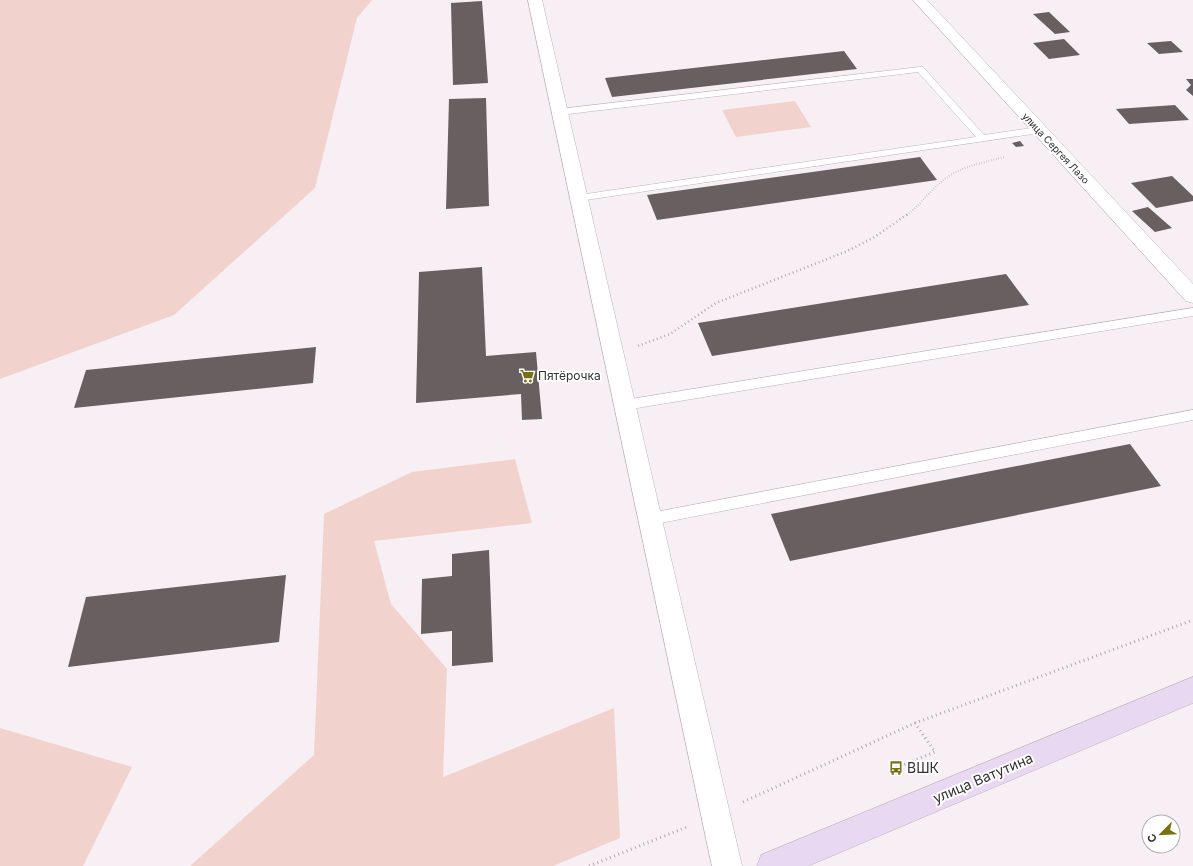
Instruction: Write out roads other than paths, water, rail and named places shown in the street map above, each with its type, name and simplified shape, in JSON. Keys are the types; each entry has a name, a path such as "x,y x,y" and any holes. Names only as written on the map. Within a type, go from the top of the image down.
{"main road":[{"name":"улица Ватутина","path":"772,866 1193,690"}],"street":[{"path":"535,0 727,866"},
{"name":"улица Сергея Лазо","path":"920,0 1193,296"}],"lane":[{"path":"560,112 920,69 982,138"},
{"path":"579,198 1039,130"},
{"path":"626,405 1193,312"},
{"path":"650,519 1193,415"}],"place":[{"name":"Пятёрочка","path":"527,376"},
{"name":"ВШК","path":"896,768"}]}
